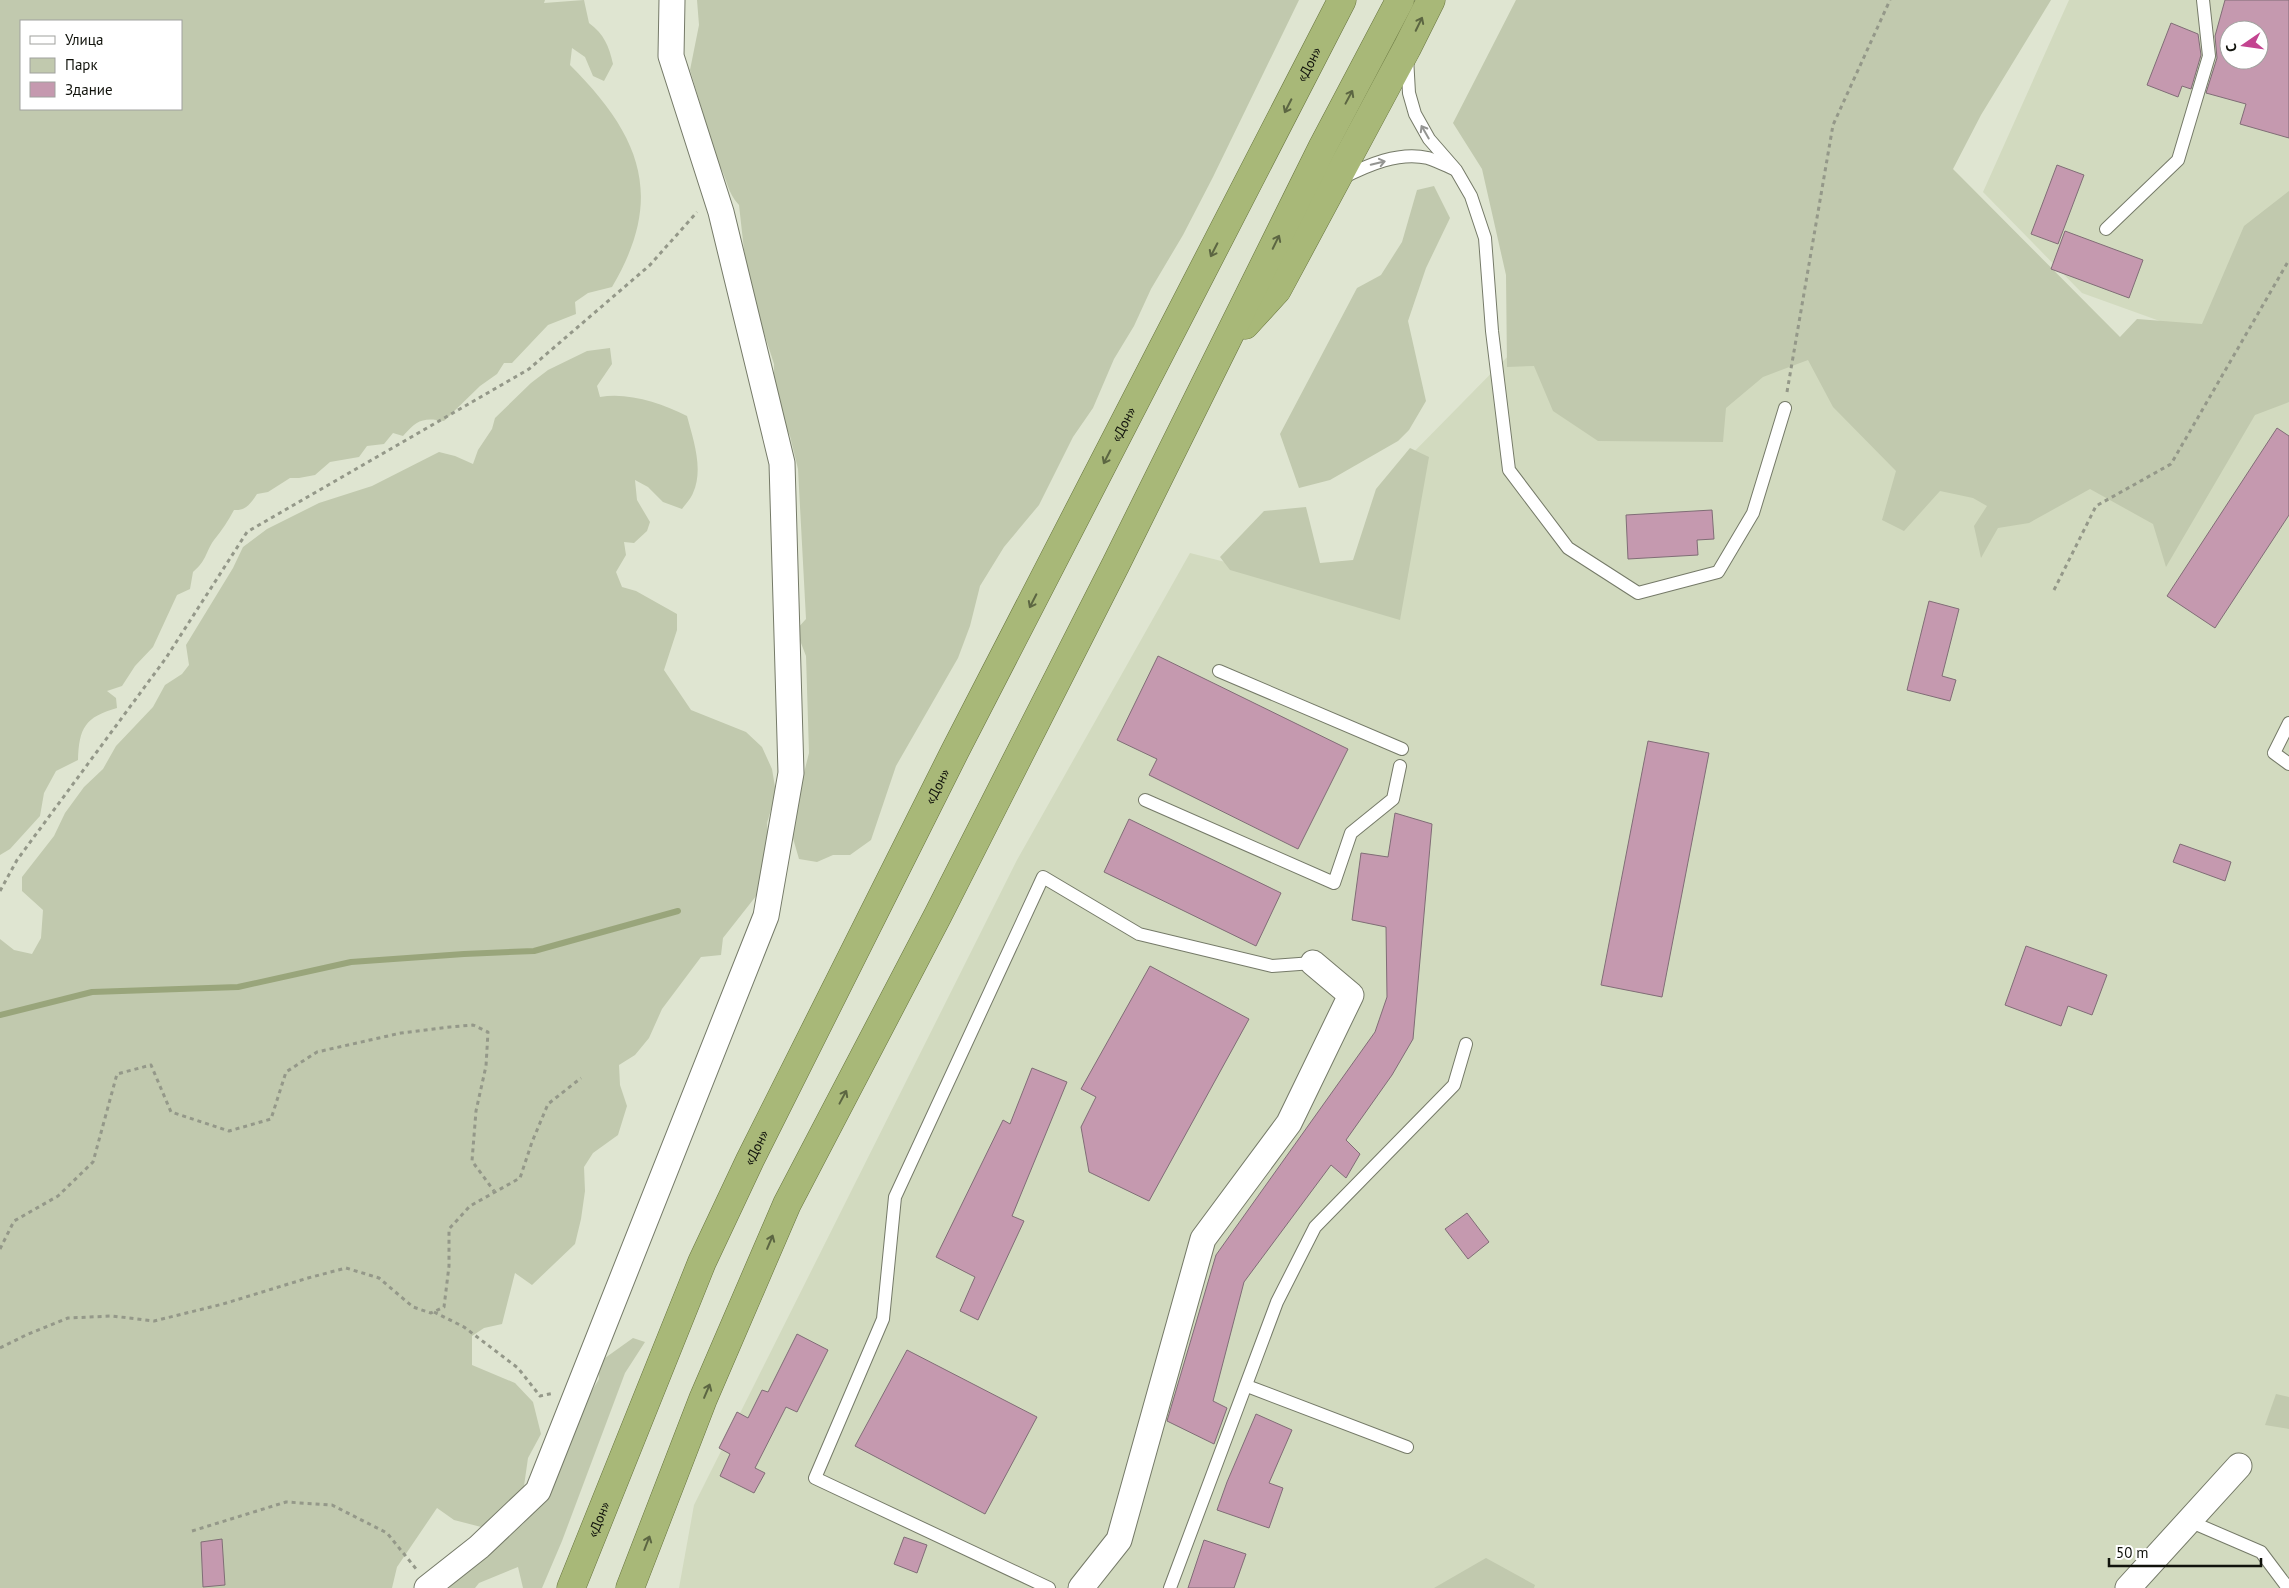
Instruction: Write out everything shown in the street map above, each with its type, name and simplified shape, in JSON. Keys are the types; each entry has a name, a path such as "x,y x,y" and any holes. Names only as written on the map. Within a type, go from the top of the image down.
{"highway":[{"name":"«Дон»","path":"571,1588 702,1262 750,1160 955,751 1342,0"},
{"path":"630,1588 703,1399 787,1204 947,898 1324,146 1400,0"},
{"path":"1224,348 1277,290 1431,0"}],"street":[{"path":"429,1587 479,1547 538,1491 766,916 791,773 782,463 714,193 671,56 672,0"},
{"path":"1081,1588 1119,1540 1203,1239 1289,1124 1351,995 1313,963"},
{"path":"2128,1588 2239,1466"}],"lane":[{"path":"2106,229 2178,160 2209,56 2203,0"},
{"path":"1407,48 1409,93 1415,114 1429,139 1456,170 1471,196 1485,238 1492,332 1509,470 1568,548 1638,593 1718,572 1753,512 1785,408"},
{"path":"1333,182 1371,164 1401,157 1427,158 1456,170"},
{"path":"1219,671 1402,749"},
{"path":"2289,723 2274,753 2289,764"},
{"path":"1145,800 1334,883 1351,833 1393,799 1400,766"},
{"path":"1048,1588 815,1478 883,1320 895,1197 1043,877 1139,934 1272,966 1313,963"},
{"path":"1170,1588 1277,1302 1315,1227 1454,1085 1466,1044"},
{"path":"1247,1386 1407,1447"},
{"path":"2189,1521 2261,1552 2288,1588"}],"path":[{"path":"1785,408 1833,125 1890,0"},
{"path":"0,891 17,860 166,658 247,532 529,369 650,264 714,193"},
{"path":"2054,590 2096,506 2171,464 2289,260"},
{"path":"0,1249 14,1220 58,1196 93,1162 117,1074 151,1065 171,1112 229,1130 271,1119 286,1072 317,1052 401,1033 473,1025 488,1032 486,1066 476,1110 472,1161 494,1191"},
{"path":"433,1312 444,1307 449,1266 449,1229 470,1206 520,1178 532,1142 548,1104 581,1078"},
{"path":"0,1348 68,1318 112,1316 154,1320 223,1304 346,1268 379,1278 412,1307 433,1312 464,1328 518,1368 540,1396 578,1389"},
{"path":"192,1531 286,1502 332,1505 387,1532 429,1587"}],"shaded area":[{"path":"2069,0 2289,0 2289,1588 679,1588 694,1505 1017,860 1190,553 1378,601 1404,462 1520,344 1815,321 1892,446 2207,338 2082,293 1983,192"}],"green space":[{"path":"0,0 545,0 544,3 584,0 589,23 605,41 613,64 604,81 593,76 585,57 572,48 570,65 614,116 628,142 637,168 641,195 638,224 629,254 612,287 588,293 575,302 576,314 548,325 512,363 504,363 497,374 480,386 444,421 431,419 421,421 412,426 403,436 393,433 384,444 367,446 359,457 330,462 315,475 290,478 268,492 257,494 245,508 234,510 198,568 193,572 190,589 177,595 153,647 135,666 122,686 107,691 116,698 117,708 98,715 86,725 80,740 78,760 56,771 44,793 40,816 10,849 0,855"},
{"path":"697,0 1299,0 1213,177 1183,235 1151,289 1134,326 1114,359 1093,408 1073,437 1039,505 1004,547 980,586 970,626 958,658 896,766 871,840 850,855 833,855 817,862 799,859 790,828 809,753 806,656 796,630 806,619 798,469 790,436 779,411 774,385 774,364 754,302 744,250 739,205 729,190 718,163 690,70 699,25"},
{"path":"1516,0 2051,0 1981,115 1953,169 2120,337 2137,319 2202,324 2244,226 2289,191 2289,402 2255,415 2166,567 2153,524 2090,489 2029,523 1998,528 1981,558 1974,526 1987,506 1973,498 1940,491 1904,531 1882,520 1896,471 1833,407 1808,360 1763,377 1726,408 1723,442 1598,441 1553,411 1534,366 1507,367 1506,275 1482,169 1453,123"},
{"path":"1434,186 1450,218 1426,268 1408,321 1426,401 1409,430 1398,441 1330,480 1299,488 1280,434 1357,288 1381,275 1402,242 1417,190"},
{"path":"610,348 612,364 597,386 600,397 633,397 666,407 687,416 698,464 698,474 693,493 682,509 663,502 648,487 635,480 637,500 650,522 647,531 634,543 624,542 626,555 616,572 622,587 636,591 677,614 677,630 664,670 691,710 746,732 762,747 772,769 776,793 767,823 768,842 760,891 723,938 721,955 701,957 662,1009 649,1038 635,1055 619,1065 620,1085 627,1106 618,1135 593,1153 584,1167 585,1191 575,1244 532,1285 515,1273 502,1324 484,1328 472,1336 472,1365 515,1383 533,1402 541,1434 528,1458 524,1486 519,1502 489,1529 454,1520 437,1508 397,1567 392,1588 0,1588 0,939 14,950 32,954 41,938 43,910 22,891 22,877 54,836 65,813 84,787 103,769 116,746 153,707 165,685 182,674 189,665 186,645 233,568 243,547 267,529 319,503 372,486 439,452 455,456 473,464 478,450 492,429 495,418 531,383 548,370 587,351"},
{"path":"1410,448 1429,457 1400,620 1230,570 1220,557 1264,511 1306,507 1320,563 1353,560 1376,489"},
{"path":"633,1338 645,1342 625,1373 562,1541 542,1588 523,1588 518,1567 479,1583 475,1588 449,1588 473,1564 523,1524 538,1505 578,1414 599,1379 598,1363"},
{"path":"2276,1394 2289,1397 2289,1429 2265,1425"},
{"path":"1486,1558 1535,1585 1534,1588 1434,1588"}],"building":[{"path":"2225,0 2289,0 2289,138 2240,124 2246,104 2206,93 2217,58 2215,36 2219,22 2219,70 2269,70 2269,20 2219,20"},
{"path":"2171,23 2198,34 2201,55 2191,89 2182,86 2178,97 2147,85"},
{"path":"2057,165 2084,175 2058,244 2031,234"},
{"path":"2065,231 2143,260 2129,298 2051,269"},
{"path":"2277,428 2289,436 2289,515 2215,628 2167,596"},
{"path":"1712,510 1714,539 1697,540 1698,555 1628,559 1626,515"},
{"path":"1929,601 1959,609 1942,676 1956,680 1950,701 1907,690"},
{"path":"1158,656 1348,749 1298,849 1149,775 1157,759 1117,740"},
{"path":"1648,741 1709,753 1662,997 1601,985"},
{"path":"1395,813 1432,824 1413,1039 1392,1075 1346,1140 1360,1154 1346,1178 1331,1165 1244,1282 1213,1401 1227,1408 1214,1444 1167,1421 1216,1255 1375,1032 1387,997 1386,927 1352,920 1361,853 1388,857"},
{"path":"1129,819 1281,893 1256,946 1104,872"},
{"path":"2180,844 2231,862 2225,881 2173,862"},
{"path":"2026,946 2107,975 2092,1015 2068,1006 2061,1026 2005,1005"},
{"path":"1150,966 1249,1019 1149,1201 1089,1172 1081,1127 1096,1097 1081,1089"},
{"path":"1032,1068 1067,1082 1012,1216 1024,1221 978,1320 960,1311 975,1277 936,1257 1003,1120 1010,1124"},
{"path":"1467,1213 1489,1242 1468,1259 1445,1229"},
{"path":"797,1334 828,1350 797,1412 786,1407 755,1468 765,1473 754,1493 720,1476 730,1454 719,1448 737,1412 748,1418 762,1390 768,1392"},
{"path":"907,1350 1037,1417 985,1514 855,1446"},
{"path":"1256,1414 1292,1430 1269,1483 1283,1488 1269,1528 1217,1510"},
{"path":"904,1537 927,1545 917,1573 894,1564"},
{"path":"222,1539 225,1585 203,1587 201,1542"},
{"path":"1204,1540 1246,1554 1234,1588 1188,1588"}],"waterway":[{"path":"0,1015 92,992 238,987 351,962 534,951 678,911"}]}
